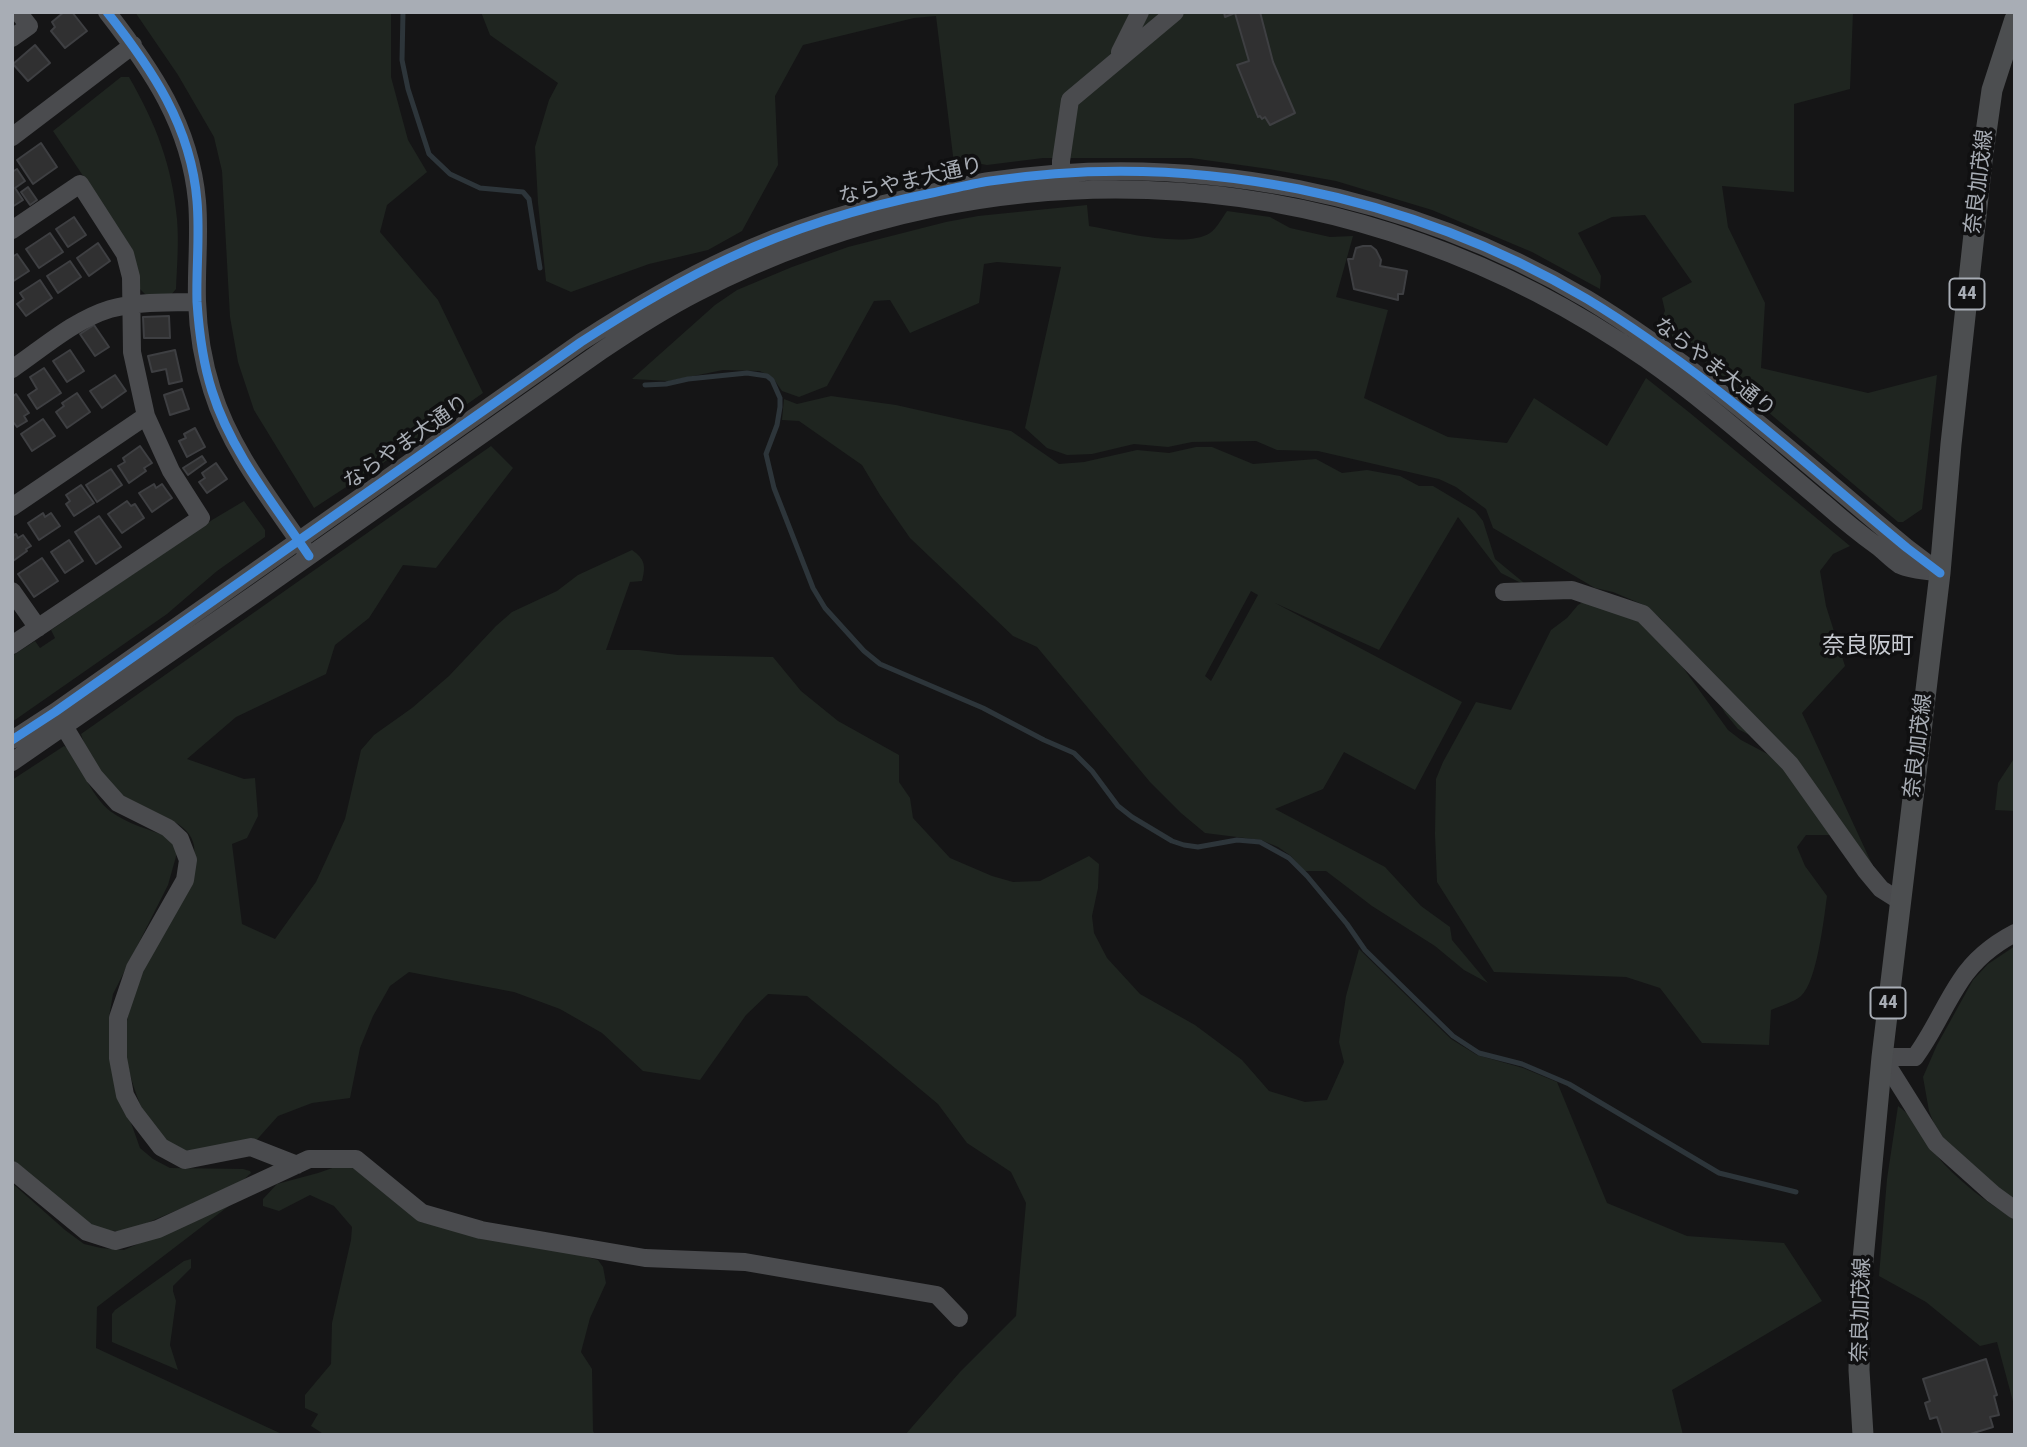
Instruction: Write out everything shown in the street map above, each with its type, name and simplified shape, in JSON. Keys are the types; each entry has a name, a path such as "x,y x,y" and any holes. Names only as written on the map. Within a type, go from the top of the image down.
{"main road":[{"name":"奈良加茂線","path":"1863,1435 1859,1370 1860,1292 1882,1057 1940,573 1951,444 1982,161 1992,90 2015,19"}],"street":[{"path":"12,38 29,26 18,12"},
{"path":"107,12 159,83 188,154 197,200 197,302 212,391 225,424 251,471 309,556"},
{"path":"1115,61 1140,12"},
{"path":"1062,174 1061,161 1070,100 1175,12"},
{"path":"12,137 133,45"},
{"name":"ならやま大通り","path":"12,762 60,719 298,540 498,412 601,351 684,280 732,256 815,223 893,201 990,181 1062,174 1168,172 1240,179 1335,197 1424,224 1512,259 1588,300 1654,342 1940,573"},
{"path":"12,230 80,184 125,254 131,277 132,352 146,416 171,471 201,518 12,645"},
{"name":"ならやま大通り","path":"642,314 815,242 889,219 938,208 997,198 1087,189 1167,190 1276,202 1331,214 1416,239 1468,259 1576,314 1647,359 1903,567 1940,573"},
{"path":"12,369 93,315 130,305 197,302"},
{"name":"ならやま大通り","path":"12,740 60,719 309,556 498,412"},
{"path":"12,508 146,416"},
{"path":"1504,592 1572,590 1643,614 1790,764 1866,871 1881,889 1900,901"},
{"path":"12,591 38,628"},
{"path":"60,719 94,776 118,803 168,828 180,839 188,860 185,880 135,968 118,1018 118,1058 125,1095 134,1112 160,1147 185,1160 251,1147 297,1164"},
{"path":"1882,1057 1915,1057 1927,1042 1961,980 1983,954 2015,933"},
{"path":"1882,1057 1936,1143 1984,1187 2015,1210"},
{"path":"12,1170 87,1232 115,1241 158,1229 309,1159 356,1159 422,1213 481,1230 645,1258 745,1262 937,1295 959,1318"}],"shaded area":[{"path":"135,12 391,12 391,77 408,140 427,172 387,205 380,232 438,300 483,393 314,508 254,410 238,362 230,317 222,171 214,137 178,75"},
{"path":"481,12 1853,12 1850,89 1794,104 1794,192 1722,186 1728,227 1765,303 1761,368 1868,393 1937,375 1922,509 1903,522 1898,522 1761,406 1658,326 1665,311 1662,298 1692,282 1645,215 1612,217 1578,233 1601,276 1600,289 1532,252 1432,210 1336,181 1191,158 1043,158 987,165 966,161 954,164 936,16 914,18 803,45 775,96 778,165 742,231 708,250 649,264 571,292 546,281 538,203 535,147 549,100 558,83 490,35"},
{"path":"121,77 129,77 147,111 167,163 175,199 178,245 176,289 171,295 147,296 138,287 132,249 53,131"},
{"path":"1087,205 1089,226 1168,239 1199,237 1210,233 1227,211 1270,217 1290,228 1330,237 1353,236 1336,297 1388,310 1364,398 1448,437 1507,443 1534,398 1607,446 1646,378 1850,546 1833,554 1820,571 1826,606 1845,666 1802,713 1878,877 1840,828 1757,739 1738,729 1661,619 1644,605 1613,592 1595,588 1493,528 1486,509 1456,487 1439,479 1318,451 1277,450 1256,441 1192,442 1168,447 1134,444 1092,454 1067,455 1047,448 1025,428 1061,267 997,262 984,264 979,303 910,333 890,300 874,301 827,386 799,397 782,391 773,378 760,371 723,370 669,381 632,379 715,305 737,290 792,267 848,247 946,222 978,216"},
{"path":"831,396 896,405 1011,431 1059,464 1084,462 1137,450 1169,453 1196,447 1212,447 1253,464 1316,459 1342,473 1367,470 1400,476 1419,486 1433,486 1475,511 1483,521 1495,559 1529,587 1501,573 1458,517 1379,650 1275,603 1462,702 1415,790 1344,752 1323,789 1275,809 1385,867 1421,906 1450,927 1452,940 1488,983 1464,970 1435,946 1372,906 1326,871 1304,871 1291,856 1261,840 1205,833 1181,813 1150,782 1037,647 1013,636 910,538 862,465 799,421 782,420 784,399 797,404","holes":["1251,591 1258,595 1211,681 1205,676"]},
{"path":"491,446 513,468 436,568 403,565 369,618 335,645 326,674 236,717 187,759 244,779 255,778 258,816 247,838 232,844 242,924 275,939 316,882 345,819 361,750 374,735 412,708 449,676 512,612 557,591 578,575 632,550 643,563 642,581 630,582 606,650 773,657 801,691 838,721 899,755 899,782 910,798 913,818 950,858 1013,882 1040,881 1089,856 1099,864 1098,888 1092,916 1094,933 1107,958 1140,994 1195,1025 1242,1060 1269,1091 1305,1102 1327,1100 1344,1062 1339,1042 1346,996 1359,949 1451,1039 1477,1055 1523,1068 1557,1082 1607,1203 1687,1236 1784,1243 1822,1301 1672,1390 1683,1435 905,1435 960,1372 1016,1316 1026,1203 1011,1172 967,1143 938,1104 807,996 768,994 746,1015 700,1080 643,1071 602,1033 560,1009 514,992 409,972 390,986 373,1016 360,1048 350,1098 312,1103 278,1116 244,1154 189,1154 151,1133 130,1075 125,1034 137,986 192,869 194,845 189,834 173,821 118,796 98,771 81,734"},
{"path":"244,501 265,530 265,537 217,571 167,614 12,722 12,656 35,641 40,648 55,638 51,630"},
{"path":"1590,598 1623,606 1671,651 1728,730 1777,759 1833,835 1806,835 1797,847 1805,866 1827,896 1824,919 1819,949 1807,989 1798,998 1771,1010 1769,1045 1702,1043 1660,988 1626,977 1494,972 1437,882 1436,779 1443,762 1476,702 1511,710 1551,630 1578,605"},
{"path":"64,746 71,750 93,790 110,811 131,823 171,838 177,853 168,885 113,994 109,1017 111,1058 140,1148 170,1168 243,1169 251,1173 239,1184 128,1231 105,1230 83,1223 12,1159 12,780"},
{"path":"2015,757 2015,811 1995,810 1998,783"},
{"path":"2015,946 2015,1204 1940,1139 1929,1111 1923,1077 1937,1045 1973,980 1988,964"},
{"path":"1898,1106 1915,1123 1938,1157 1953,1173 1984,1199 2015,1218 2015,1409 1997,1342 1980,1346 1926,1302 1879,1276 1887,1179"},
{"path":"344,1164 359,1166 420,1222 557,1249 598,1260 603,1267 606,1283 590,1318 581,1352 592,1369 595,1435 325,1435 311,1426 318,1414 305,1408 305,1395 331,1364 332,1323 352,1227 334,1206 310,1195 279,1211 263,1206 263,1199 277,1184"},
{"path":"12,1183 84,1244 124,1250 234,1202 97,1307 96,1348 284,1435 12,1435"},
{"path":"191,1259 191,1268 173,1286 176,1301 170,1345 178,1370 112,1342 112,1314 115,1310 184,1261"}],"building":[{"path":"64,12 72,12 87,31 65,48 51,31 55,27 52,22"},
{"path":"1224,12 1260,12 1273,62 1295,113 1270,125 1265,117 1258,117 1237,65 1249,61 1235,13 1225,17"},
{"path":"35,45 50,63 28,81 13,64"},
{"path":"41,143 57,167 33,184 17,160"},
{"path":"17,169 25,181 15,188 23,200 12,207 12,172"},
{"path":"28,187 37,200 30,205 21,192"},
{"path":"74,217 86,235 68,247 56,229"},
{"path":"50,233 63,252 39,268 26,249"},
{"path":"98,243 110,261 89,276 77,258"},
{"path":"1371,246 1376,250 1381,260 1380,266 1407,271 1403,294 1398,294 1398,300 1354,289 1348,259 1353,259 1356,248"},
{"path":"17,254 29,271 12,282 12,257"},
{"path":"70,261 81,277 58,293 47,276"},
{"path":"40,280 52,298 26,316 17,304 24,299 20,293"},
{"path":"169,316 170,338 144,338 143,317"},
{"path":"94,325 109,347 95,356 80,334"},
{"path":"70,350 84,371 67,382 53,361"},
{"path":"175,350 182,381 169,384 166,369 152,372 148,356"},
{"path":"44,368 61,393 37,409 28,395 37,389 30,377"},
{"path":"115,375 126,391 102,408 90,391"},
{"path":"182,389 189,409 170,415 164,395"},
{"path":"77,393 90,412 67,428 56,412 64,406 62,403"},
{"path":"16,394 29,413 24,416 27,421 17,427 12,424 12,397"},
{"path":"43,419 55,436 32,451 21,434"},
{"path":"195,428 205,447 187,457 179,441 186,438 184,434"},
{"path":"140,446 152,463 129,483 118,466 125,462 123,458"},
{"path":"202,456 206,462 188,475 183,468"},
{"path":"216,463 227,479 207,493 199,482 205,478 202,473"},
{"path":"111,469 122,485 97,502 86,485"},
{"path":"154,484 156,488 162,484 172,498 152,512 139,493"},
{"path":"81,485 94,503 74,516 66,504 70,501 66,495"},
{"path":"127,501 131,506 135,504 144,518 122,533 108,514"},
{"path":"43,513 45,517 51,513 60,526 39,540 28,523"},
{"path":"99,516 121,547 96,564 75,532"},
{"path":"16,534 18,538 23,535 31,546 13,561 12,536"},
{"path":"69,540 83,561 65,573 51,552"},
{"path":"42,558 58,581 34,597 18,574"},
{"path":"1986,1359 1997,1395 1994,1396 1999,1415 1990,1417 1993,1427 1967,1435 1943,1435 1937,1417 1930,1419 1925,1403 1930,1401 1923,1379"}],"waterway":[{"path":"403,12 402,60 408,89 429,154 450,174 480,188 523,192 529,199 540,268"},
{"path":"645,385 747,373 767,376 772,380 780,398 777,425 766,454 774,488 813,588 825,608 864,651 880,664 983,708 1074,753 1092,771 1118,806 1172,841 1198,847 1237,840 1260,842 1289,858 1347,924 1365,950 1453,1036 1479,1053 1522,1064 1569,1084 1719,1173 1796,1192"}],"cycle path":[{"path":"107,12 154,77 178,123 187,148 197,201 197,302 200,336 209,380 220,413 255,477 309,556"},
{"path":"12,740 581,342 691,277 778,237 854,212 983,182 1067,173 1144,172 1222,177 1299,189 1374,207 1448,232 1519,263 1587,299 1671,355 1940,573"}],"district":[{"name":"奈良阪町","path":"1868,647"}]}
